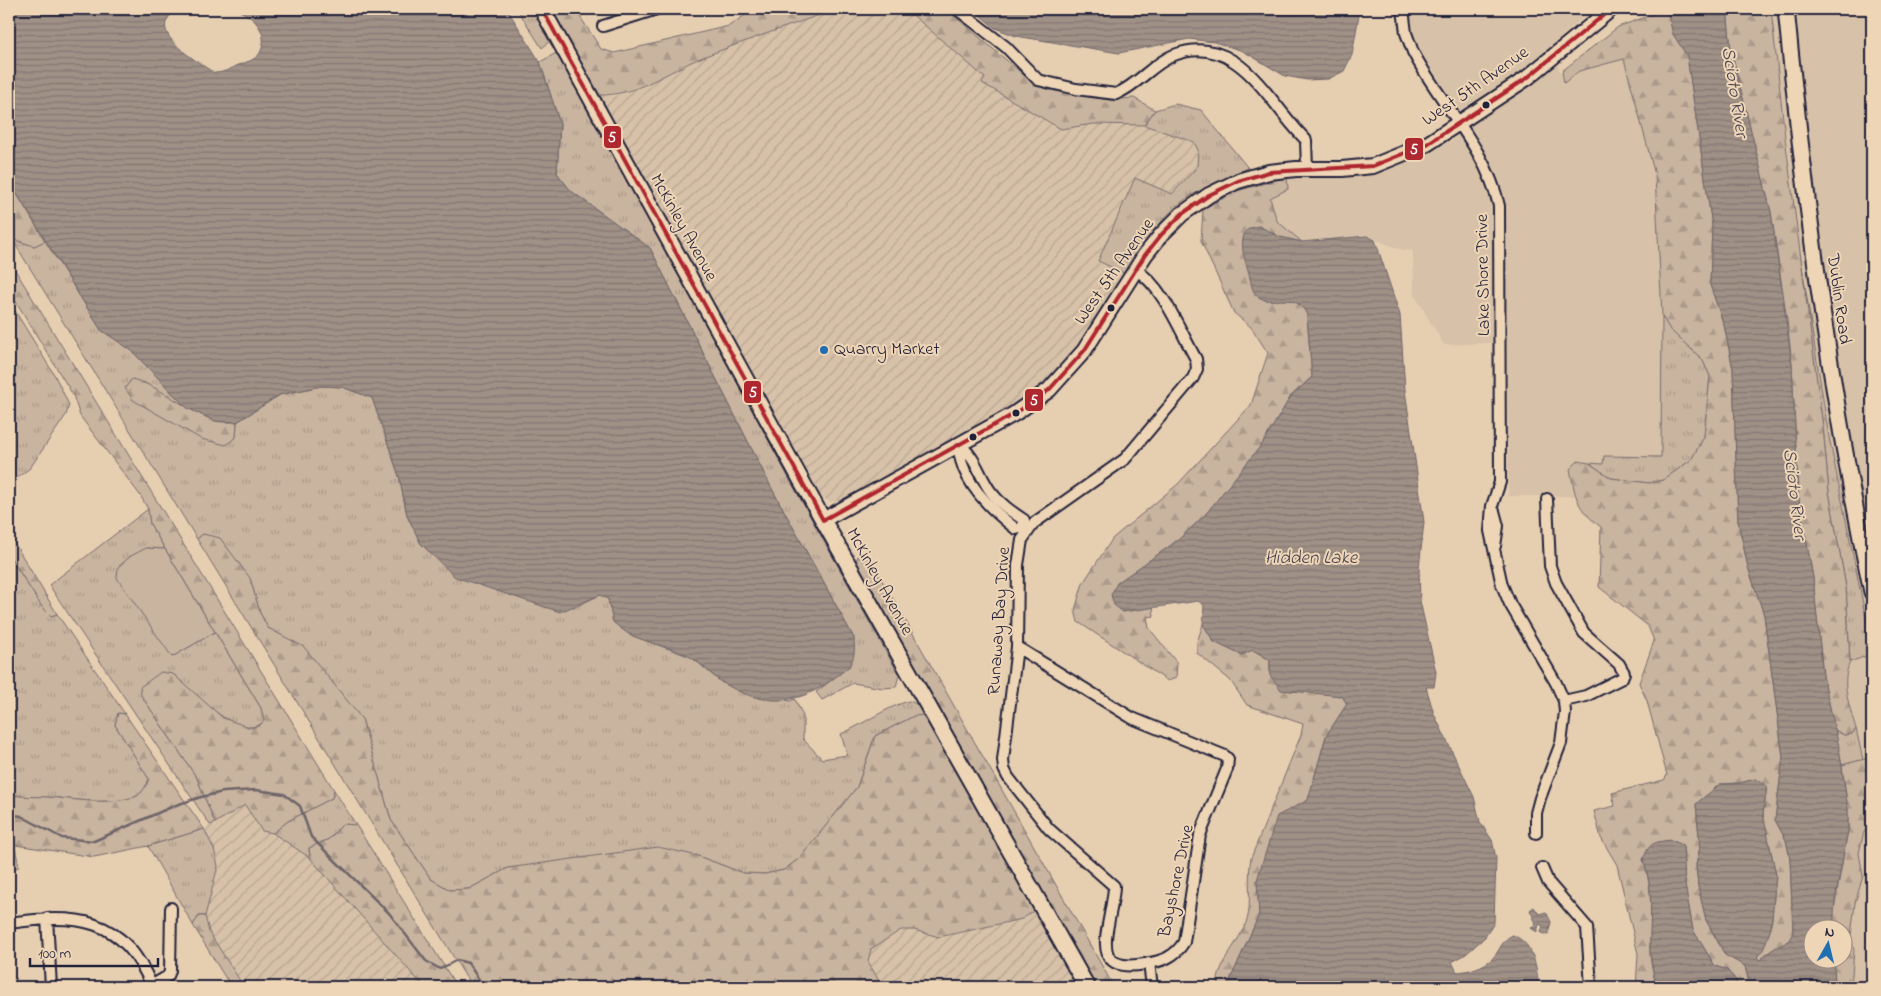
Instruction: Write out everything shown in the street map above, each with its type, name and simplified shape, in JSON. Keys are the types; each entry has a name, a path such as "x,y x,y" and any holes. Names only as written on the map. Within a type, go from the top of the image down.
{"main road":[{"name":"McKinley Avenue","path":"542,9 823,520 1087,987"},
{"name":"West 5th Avenue","path":"823,520 1014,414 1061,380 1084,351 1136,270 1171,224 1209,195 1238,181 1264,173 1307,169 1342,170 1373,166 1427,144 1527,78 1611,9"},
{"name":"Dublin Road","path":"1786,9 1801,167 1823,330 1856,515 1872,592"}],"street":[{"path":"603,26 657,9"},
{"path":"957,9 1006,47 1038,80 1076,89 1116,94 1157,64 1175,55 1187,52 1213,53 1235,60 1248,72 1292,127 1306,140 1307,169"},
{"name":"Lake Shore Drive","path":"1403,9 1406,33 1413,52 1460,124 1491,178 1501,220 1500,482 1492,506 1498,526 1495,546 1502,585 1510,604 1556,683 1564,701 1565,712 1561,743 1536,813 1536,833"},
{"name":"Runaway Bay Drive","path":"1136,270 1145,275 1156,286 1196,359 1197,369 1193,378 1125,459 1026,529 1019,547 1017,647 1003,760 1004,769 1049,830 1114,886 1106,941 1106,952 1111,962 1129,967 1149,963"},
{"path":"959,445 969,451 991,492 1003,505 1024,520 1026,529"},
{"path":"1547,499 1552,575 1584,633 1619,664 1624,673 1622,678 1586,696 1564,701"},
{"name":"Bayshore Drive","path":"1017,647 1132,718 1228,759 1228,769 1200,835 1184,942 1175,954 1167,959 1149,963"},
{"path":"1542,868 1548,882 1587,927 1591,987"},
{"path":"9,923 46,918 80,920 92,923 113,935 131,951 144,970 151,987 168,976 170,970 172,908"},
{"path":"46,918 51,987"},
{"path":"1149,963 1152,987"}],"shaded area":[{"path":"836,9 906,9 986,78 982,83 1060,129 1093,124 1144,125 1194,142 1198,150 1197,167 1172,194 1135,179 1098,262 1126,274 1077,352 1053,378 1025,399 844,500 830,502 819,496 806,480 597,95 614,96 639,88 701,57"},
{"path":"1410,9 1592,9 1551,46 1564,82 1579,71 1624,59 1655,175 1662,316 1661,457 1605,456 1603,464 1578,461 1571,469 1575,496 1508,496 1507,342 1444,345 1414,294 1413,251 1399,249 1367,236 1302,242 1277,221 1270,198 1287,189 1287,177 1363,174 1389,169 1426,155 1456,138 1457,108 1423,55 1411,28"},
{"path":"1771,9 1872,9 1872,648 1829,437 1800,254"},
{"path":"1872,654 1872,757 1863,760 1845,688 1846,673 1850,662"},
{"path":"245,805 262,831 273,833 310,858 424,987 244,987 209,932 205,916 208,900 216,878 214,849 204,829"},
{"path":"1872,827 1872,987 1851,987 1854,968 1853,918 1855,903 1863,876 1859,853 1864,832"},
{"path":"1049,903 1097,987 882,987 868,961 871,949 901,930 914,930 939,937 1022,919"}],"green space":[{"path":"517,9 534,9 550,41 542,48"},
{"path":"551,9 575,9 601,49 614,53 729,26 754,9 836,9 703,57 638,88 611,95 597,95"},
{"path":"906,9 946,9 1032,82 1050,90 1109,100 1134,98 1155,110 1144,125 1093,124 1061,129 982,83 985,78"},
{"path":"1667,9 1673,34 1687,56 1712,226 1710,285 1724,325 1733,369 1738,521 1748,567 1764,615 1783,757 1775,820 1786,840 1790,859 1793,932 1787,942 1772,950 1759,961 1757,957 1771,928 1776,875 1763,814 1767,786 1755,779 1740,783 1720,784 1696,804 1700,847 1696,865 1698,886 1706,920 1725,955 1745,966 1750,987 1736,987 1736,980 1727,970 1715,966 1693,930 1685,885 1683,845 1643,860 1649,883 1651,916 1650,955 1656,986 1636,987 1638,954 1617,865 1601,838 1594,811 1615,806 1612,793 1664,780 1667,775 1647,701 1639,683 1654,641 1648,626 1599,587 1601,527 1586,514 1578,502 1570,469 1578,461 1589,463 1611,478 1649,483 1663,480 1691,460 1704,437 1710,376 1702,359 1670,330 1662,316 1655,175 1624,59 1579,71 1564,83 1562,71 1618,27"},
{"path":"1727,9 1771,9 1785,137 1823,427 1829,492 1846,587 1850,662 1847,670 1846,687 1856,729 1852,734 1844,735 1835,730 1823,676 1813,578 1798,493 1792,364 1787,320 1771,212 1731,50"},
{"path":"558,52 792,484 899,675 896,687 883,688 853,683 822,700 816,692 850,666 854,638 772,489 650,248 571,191 557,173 560,124 540,62"},
{"path":"1175,104 1201,110 1248,168 1199,191 1181,202 1154,230 1126,274 1098,261 1135,178 1172,194 1197,167 1198,150 1194,142 1144,125 1155,110"},
{"path":"1287,177 1288,189 1270,198 1277,221 1302,242 1280,237 1258,226 1264,300 1289,300 1304,309 1307,315 1312,377 1291,396 1263,443 1205,515 1177,541 1117,583 1123,612 1153,606 1154,616 1147,617 1149,628 1177,663 1176,678 1168,681 1078,622 1075,610 1083,583 1113,538 1178,484 1251,405 1268,353 1251,327 1234,313 1201,241 1203,209 1237,191"},
{"path":"9,181 45,241 34,246 12,239 9,234"},
{"path":"12,239 34,246 45,241 101,330 131,350 187,408 143,382 236,437 237,422 280,395 321,386 342,387 372,398 399,476 407,515 421,544 575,607 600,595 608,599 613,622 630,635 691,657 722,683 790,701 795,699 803,716 803,739 822,759 847,755 841,734 892,707 909,701 917,704 925,715 914,716 875,736 857,787 800,858 784,870 765,874 743,873 698,856 508,868 469,889 450,890 431,879 391,820 362,719 279,634 268,628 260,613 250,578 203,534 197,539"},
{"path":"1800,254 1829,437 1872,648 1872,654 1850,662 1846,587 1829,492 1823,427"},
{"path":"9,260 334,790 332,798 288,821 273,833 262,831 245,805 215,823 197,778 141,695 140,687 161,672 173,674 223,718 251,728 259,726 264,721 261,708 150,524 148,509 140,495 80,416 73,395 9,290"},
{"path":"9,301 55,376 69,405 66,415 30,468 9,484"},
{"path":"1662,316 1671,330 1702,359 1710,376 1704,437 1691,460 1663,480 1649,483 1611,478 1589,463 1603,464 1604,456 1661,457"},
{"path":"132,379 163,392 203,416 222,422 237,422 236,437 226,445 201,439 133,400 125,388"},
{"path":"148,509 150,524 165,549 146,548 172,657 215,632 261,708 264,721 254,726 242,726 230,721 203,702 173,674 141,695 197,778 215,823 210,825 49,585"},
{"path":"9,534 57,614 51,616 42,607 9,555"},
{"path":"203,534 220,538 250,578 260,613 268,628 304,647 362,719 391,820 431,879 450,890 469,889 508,868 658,847 698,856 743,873 765,874 784,870 800,858 857,787 875,736 914,716 925,715 1034,911 1022,919 939,937 914,930 901,930 871,949 868,961 882,987 472,987 197,539"},
{"path":"146,548 165,549 215,632 172,657 117,578 118,567 131,556"},
{"path":"859,554 867,555 900,611 1114,987 1097,987 856,561"},
{"path":"9,555 42,607 51,616 57,614 125,714 118,713 115,725 149,779 138,795 120,800 100,801 23,796 9,793"},
{"path":"1203,624 1214,642 1241,655 1253,650 1270,660 1270,675 1281,689 1342,696 1347,704 1326,736 1308,800 1257,880 1259,915 1227,987 1217,987 1218,978 1247,920 1251,858 1301,735 1303,724 1247,705 1230,680 1197,653 1197,642"},
{"path":"118,713 125,714 204,829 148,846 94,857 9,844 9,793 23,796 110,801 132,798 142,791 149,779 115,725"},
{"path":"1856,729 1863,760 1842,765 1835,730 1844,735 1852,734"},
{"path":"1872,757 1872,777 1868,779 1872,795 1872,827 1864,832 1859,853 1863,876 1855,903 1853,918 1833,918 1848,830 1848,810 1842,765"},
{"path":"334,790 356,825 343,824 329,839 309,848 310,858 273,833 288,821 332,798"},
{"path":"343,824 356,825 457,987 424,987 310,858 309,848 329,839"},
{"path":"204,829 214,849 218,866 205,916 199,916 193,925 148,846"},
{"path":"15,847 19,867 9,869 9,848"},
{"path":"199,916 205,916 209,932 244,987 231,987 193,925"},
{"path":"1834,968 1853,968 1851,987 1835,987"}],"water":[{"path":"9,9 180,9 169,17 165,26 168,35 175,44 214,73 225,71 253,59 260,53 263,45 263,38 258,25 241,11 234,9 507,9 540,62 560,124 557,173 571,191 650,248 772,489 854,638 853,659 848,667 818,689 791,699 777,700 750,696 722,682 700,663 685,654 626,632 613,622 608,599 600,595 560,612 455,577 421,544 407,515 399,476 372,398 342,387 321,386 279,395 237,422 215,421 187,408 131,350 101,330 9,181"},
{"path":"973,9 1360,9 1352,55 1344,71 1328,79 1307,80 1285,76 1243,51 1214,42 1189,39 1119,53 1016,36 995,28"},
{"name":"Scioto River","path":"1667,9 1727,9 1731,50 1771,212 1792,364 1798,493 1813,578 1823,676 1839,747 1848,810 1848,830 1835,900 1834,918 1804,918 1804,968 1834,968 1835,987 1750,987 1745,966 1725,955 1706,920 1698,886 1696,865 1700,847 1696,804 1720,784 1740,783 1755,779 1767,786 1763,814 1776,875 1771,928 1763,950 1757,957 1760,960 1775,948 1790,941 1793,932 1790,859 1786,840 1775,820 1783,757 1764,615 1748,567 1738,521 1733,369 1724,325 1710,285 1712,226 1687,56 1673,34"},
{"name":"Hidden Lake","path":"1259,226 1280,237 1302,242 1367,236 1375,240 1400,315 1405,390 1424,522 1419,568 1420,601 1436,672 1434,687 1426,687 1434,714 1474,797 1480,822 1492,840 1496,858 1494,923 1485,937 1466,954 1452,962 1457,972 1481,966 1493,958 1504,942 1513,935 1526,944 1530,950 1535,964 1539,987 1227,987 1259,915 1257,880 1277,816 1308,800 1326,736 1347,704 1342,696 1281,690 1270,675 1270,660 1253,650 1241,655 1214,642 1203,624 1204,605 1198,601 1123,612 1114,605 1111,595 1117,583 1177,541 1205,515 1263,443 1291,396 1312,377 1307,315 1302,307 1288,300 1266,300 1260,298 1253,290 1243,243 1246,231"},
{"path":"1671,840 1683,845 1685,885 1693,930 1715,966 1727,970 1736,980 1736,987 1655,987 1650,952 1651,906 1649,883 1643,860 1652,844"},
{"path":"1534,907 1539,914 1546,912 1551,922 1548,935 1541,933 1543,926 1539,924 1537,932 1531,928 1536,923 1530,910"}],"waterway":[{"path":"9,814 21,816 62,838 94,841 176,805 201,797 223,792 256,790 284,794 300,806 311,837 389,913 426,961 440,969 457,960 468,963 484,987"}],"transit line":[{"name":"5","path":"542,9 823,520"},
{"name":"5","path":"823,520 1014,414 1049,390 1084,351 1145,255 1161,235 1182,214 1209,195 1238,181 1269,172 1373,166 1427,144 1527,78 1611,9"}],"place":[{"name":"Quarry Market","path":"824,350"}]}
